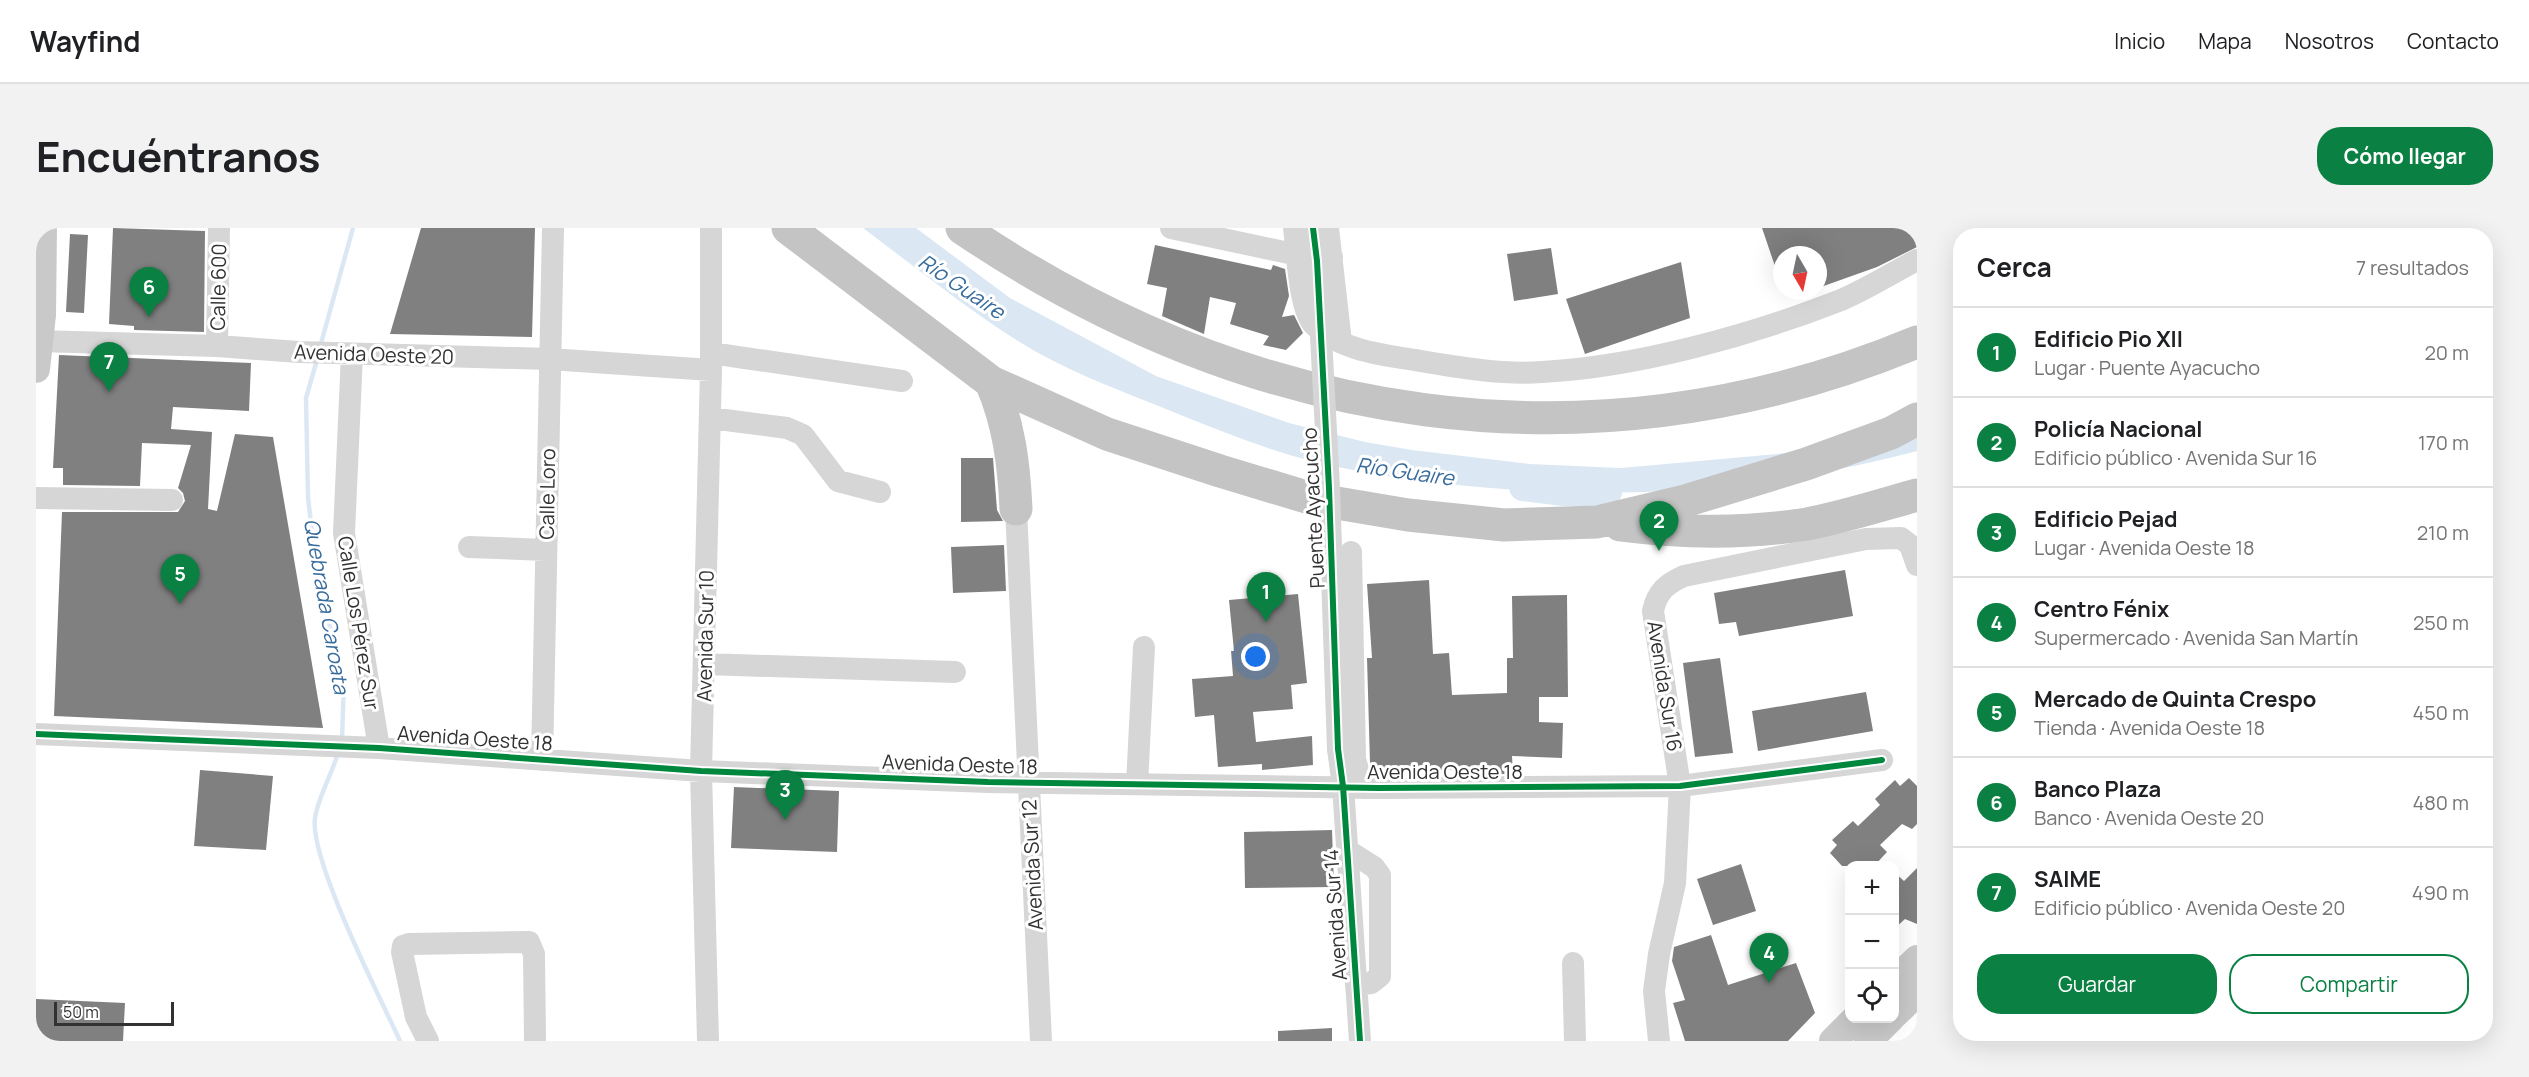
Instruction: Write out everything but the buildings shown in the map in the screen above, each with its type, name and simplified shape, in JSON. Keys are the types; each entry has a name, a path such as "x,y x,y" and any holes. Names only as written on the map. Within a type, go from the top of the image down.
{"highway":[{"path":"788,228 991,382 1107,434 1313,499 1458,521 1504,525 1597,522 1653,529 1766,529 1828,519 1917,495"},
{"path":"962,228 1012,261 1089,304 1171,343 1229,364 1322,390 1387,405 1436,413 1519,418 1651,413 1750,396 1782,388 1876,359 1917,342"},
{"path":"991,382 1001,404 1009,441 1016,509"},
{"path":"1597,522 1686,501 1806,465 1891,433 1917,419"}],"main road":[{"path":"36,369 37,340 42,315 43,228"},
{"path":"1899,976 1917,959"},
{"path":"1899,1010 1917,993"},
{"path":"1833,1041 1851,1023"},
{"path":"1868,1041 1886,1023"}],"street":[{"name":"Calle 600","path":"217,346 219,228"},
{"name":"Calle Loro","path":"542,760 553,228"},
{"path":"1171,228 1298,255 1332,257"},
{"path":"1294,228 1309,317 1314,325 1341,342 1373,353 1499,370 1541,372 1618,363 1729,337 1842,299 1917,260"},
{"name":"Puente Ayacucho","path":"1312,228 1317,261 1329,488 1338,749 1353,787"},
{"path":"1329,228 1341,342"},
{"name":"Avenida Sur 10","path":"708,1041 701,771 710,418 711,230"},
{"name":"Avenida Oeste 20","path":"37,340 217,346 342,354 711,362 902,381"},
{"name":"Calle Los Pérez Sur","path":"342,354 344,533 370,747"},
{"path":"710,418 787,428 803,435 838,481 880,492"},
{"path":"36,498 172,500"},
{"name":"Avenida Sur 12","path":"1016,509 1041,1041"},
{"name":"Avenida Sur 16","path":"1659,1041 1654,991 1675,883 1680,786 1653,611 1656,598 1662,589 1684,576 1866,539 1891,536 1901,538 1913,555"},
{"path":"470,548 546,550"},
{"path":"1351,552 1355,759 1353,787"},
{"path":"1137,784 1144,647"},
{"path":"705,664 955,672"},
{"name":"Avenida Oeste 18","path":"36,734 370,747 701,771 1028,783 1353,787 1680,786 1882,760"},
{"name":"Avenida Sur 14","path":"1353,787 1347,850 1360,1041"},
{"path":"1347,850 1374,867 1381,882 1380,976 1371,983 1356,985"},
{"path":"428,1041 416,1017 402,952 403,946 529,942 534,954 536,1041"},
{"path":"1573,963 1575,1041"}],"water":[{"path":"863,228 916,228 1010,298 1156,376 1289,423 1365,442 1530,464 1621,468 1787,453 1917,428 1917,451 1858,465 1742,485 1627,493 1568,492 1448,484 1331,465 1260,446 1109,386 1053,361 978,314"}],"waterway":[{"name":"Quebrada Caroata","path":"320,347 353,228"},
{"name":"Quebrada Caroata","path":"317,360 306,398 308,497 317,577 344,680 342,739"},
{"name":"Río Guaire","path":"1523,487 1564,492 1608,492"},
{"name":"Quebrada Caroata","path":"338,753 317,810 316,838 334,895 400,1041"}],"cycle path":[{"path":"1313,228 1317,261 1329,488 1338,749 1343,786 1360,1041"},
{"path":"36,734 379,748 701,771 988,782 1378,788 1680,786 1882,760"}],"place":[{"name":"Banco Plaza","path":"149,317"},
{"name":"SAIME","path":"109,392"},
{"name":"Policía Nacional","path":"1659,551"},
{"name":"Mercado de Quinta Crespo","path":"180,604"},
{"name":"Edificio Pio XII","path":"1266,622"},
{"name":"Edificio Pejad","path":"785,820"},
{"name":"Centro Fénix","path":"1769,983"}]}
